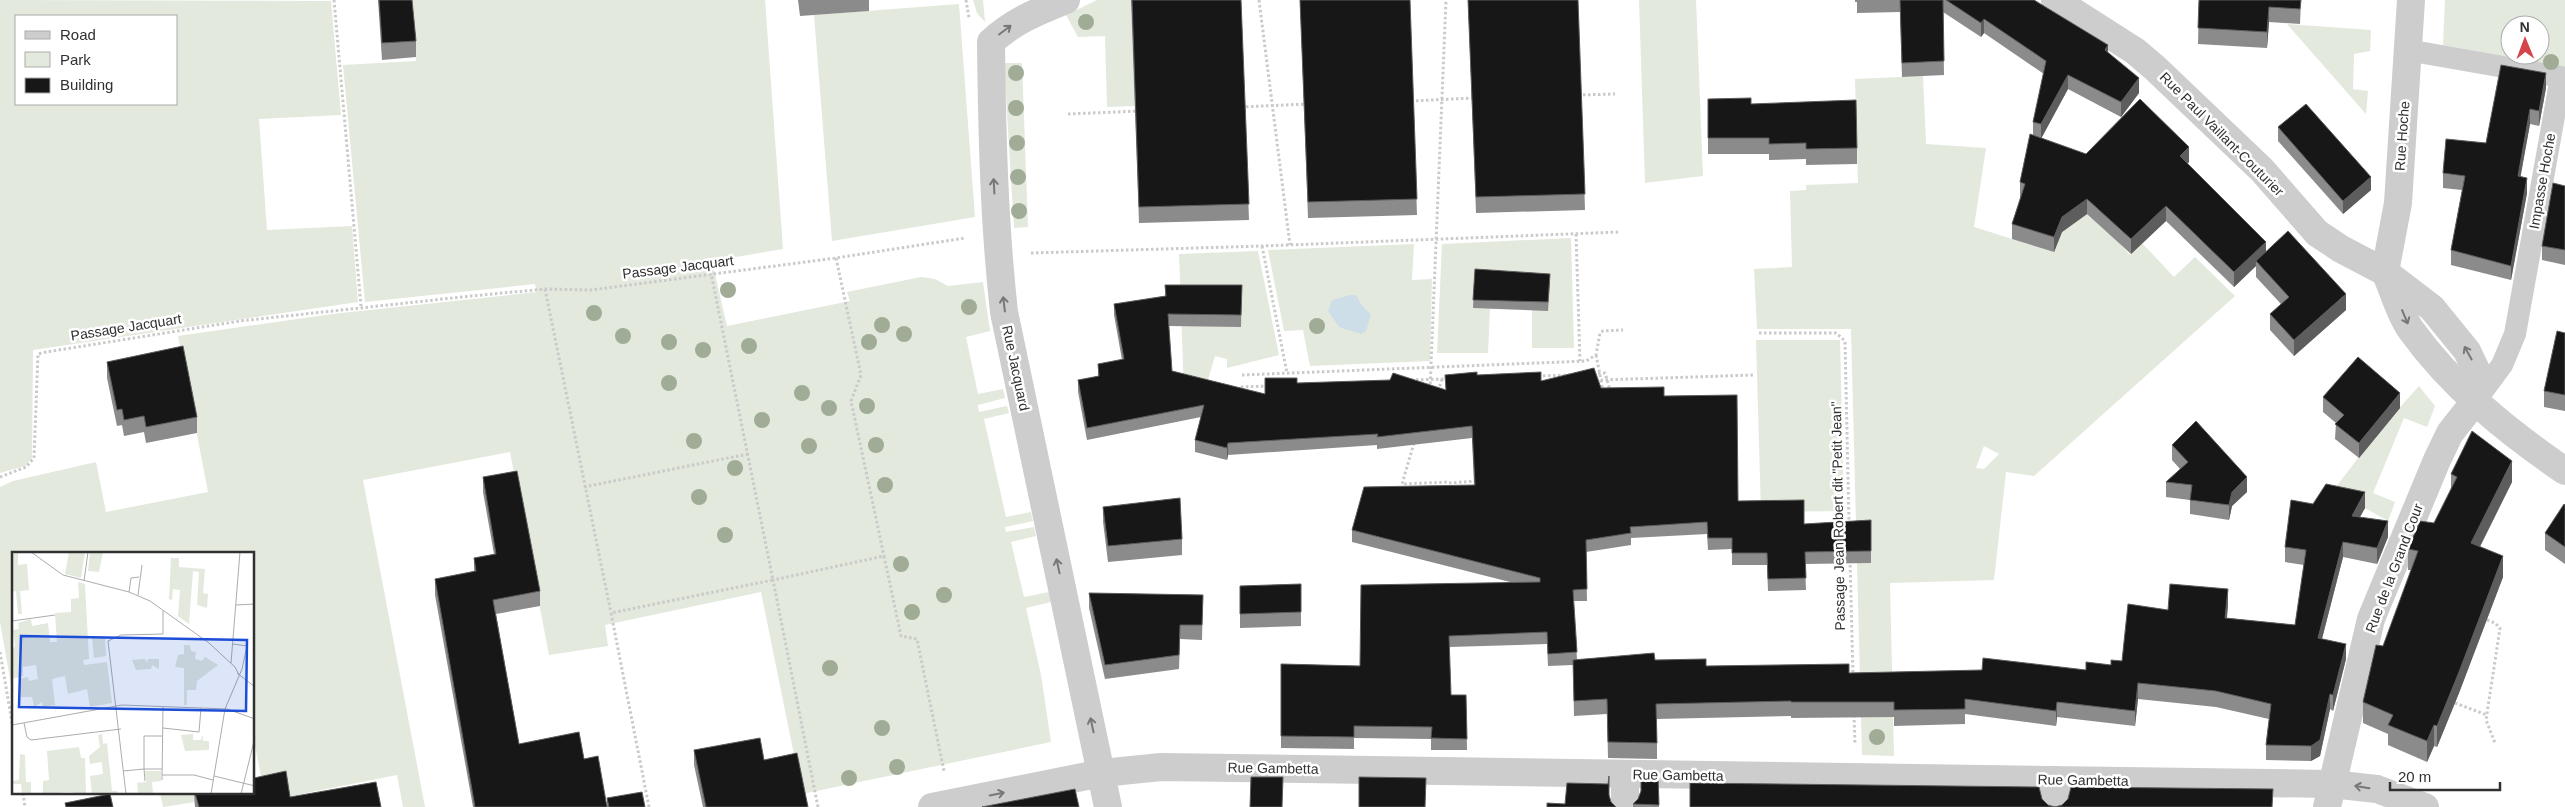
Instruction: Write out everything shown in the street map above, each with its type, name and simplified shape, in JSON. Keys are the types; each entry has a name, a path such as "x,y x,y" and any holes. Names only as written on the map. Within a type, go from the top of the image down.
{"street":[{"name":"Rue Jacquard","path":"1066,0 1037,12 1005,29 991,42 992,144 998,252 1004,312 1108,807"},
{"name":"Rue Paul Vaillant-Couturier","path":"2055,0 2135,51 2155,68 2262,170 2317,233 2341,249 2385,272"},
{"name":"Rue Hoche","path":"2385,272 2398,203 2410,0"},
{"path":"2385,272 2410,329 2448,373 2517,438 2565,471"},
{"name":"Rue de la Grand Cour","path":"2329,796 2371,619 2436,460 2450,433 2476,400"},
{"name":"Rue Gambetta","path":"941,805 1102,773 1161,767 2055,780 2329,796 2377,790 2424,807"},
{"path":"1625,774 1626,807"},
{"path":"2055,780 2055,807"}],"lane":[{"name":"Impasse Hoche","path":"2407,50 2561,77 2515,334 2502,365 2476,400"}],"path":[{"path":"334,0 361,306"},
{"path":"1259,0 1290,245"},
{"path":"1430,393 1438,240 1446,0"},
{"path":"1571,95 1615,94"},
{"path":"1403,101 1479,98"},
{"path":"1234,107 1309,104"},
{"path":"1068,114 1146,110"},
{"name":"Passage Jacquart","path":"0,477 26,467 34,458 38,354 88,344 240,321 361,306 545,289 591,290 836,258 981,235 998,252 1262,246 1620,232"},
{"path":"1576,234 1580,361"},
{"path":"1262,246 1287,373"},
{"path":"836,258 861,375 851,401 901,636 917,639 941,805"},
{"path":"711,273 818,807"},
{"path":"545,289 584,487 612,613 648,807"},
{"path":"1605,398 1596,355 1600,333 1622,330"},
{"name":"Passage Jean Robert dit \"Petit Jean\"","path":"1759,333 1836,333 1845,341 1849,528"},
{"path":"1242,375 1580,361 1592,359 1596,355"},
{"path":"1586,374 1606,373 1610,392"},
{"path":"1528,376 1577,374"},
{"path":"1601,380 1754,375"},
{"path":"1436,396 1442,379"},
{"path":"1404,381 1452,379"},
{"path":"1237,399 1240,387 1269,386"},
{"path":"1417,434 1402,484 1487,480"},
{"path":"584,487 748,454"},
{"path":"1449,482 1449,490"},
{"path":"612,613 884,556"},
{"name":"Passage Jean Robert dit \"Petit Jean\"","path":"1850,556 1853,680"},
{"path":"2487,620 2498,625 2500,633 2487,715 2488,726 2495,744"},
{"path":"0,652 12,722"},
{"path":"2455,703 2487,715"},
{"path":"1854,709 1856,778"},
{"path":"23,794 25,807"}],"green space":[{"path":"0,0 331,1 341,115 259,119 267,230 352,226 358,302 33,350 32,458 25,466 0,473"},
{"path":"411,0 765,0 783,249 712,261 727,326 850,301 847,292 921,277 935,279 948,286 983,282 990,331 966,337 978,394 1003,389 1005,398 978,405 979,412 1007,406 1009,413 984,419 1006,517 1031,512 1033,521 1005,527 1006,532 1034,527 1036,536 1011,542 1024,597 1049,592 1051,602 1026,608 1041,675 1051,742 802,794 761,592 605,625 608,646 549,655 510,452 363,480 425,807 403,807 397,775 266,801 255,746 255,552 12,552 12,690 0,622 0,487 13,481 96,462 106,512 208,492 178,336 332,314 537,292 535,284 365,302 343,65 416,61"},
{"path":"973,0 983,0 985,22 977,13"},
{"path":"1097,0 1131,0 1135,106 1107,107 1105,36 1078,37 1066,15"},
{"path":"1639,0 1696,0 1703,176 1645,183"},
{"path":"2445,0 2565,0 2565,67 2550,64 2550,15 2500,15 2500,55 2443,45"},
{"path":"959,4 975,217 832,241 814,15"},
{"path":"2287,24 2371,30 2370,51 2354,54 2353,89 2368,91 2366,114"},
{"path":"1004,63 1022,63 1028,227 1014,228"},
{"path":"1923,76 1926,144 1986,148 1974,227 2054,252 2061,233 2087,207 2130,255 2142,243 2174,277 2195,257 2235,296 2034,476 2006,472 1994,580 1890,583 1894,756 1862,755 1851,329 1757,329 1754,269 1792,267 1790,191 1806,190 1806,185 1858,183 1855,79","holes":["1984,446 1999,454 1984,469 1976,468"]},
{"path":"1571,238 1574,348 1532,348 1532,310 1490,309 1488,353 1437,353 1442,244"},
{"path":"1414,244 1412,280 1432,279 1430,361 1310,366 1303,330 1284,331 1268,250"},
{"path":"1258,251 1279,355 1227,368 1227,359 1215,356 1204,393 1184,393 1179,254"},
{"path":"1756,340 1840,340 1844,511 1761,512"},
{"path":"2419,386 2435,406 2427,427 2404,418 2373,493 2395,502 2388,521 2365,508 2326,500 2378,432"},
{"path":"160,794 213,794 214,799 163,807"}],"shaded area":[{"path":"1356,295 1371,315 1366,331 1361,334 1339,327 1328,311 1332,300"}],"building":[{"path":"379,0 412,0 416,41 382,43"},
{"path":"1132,0 1241,0 1249,204 1139,207"},
{"path":"1300,0 1410,0 1417,199 1308,202"},
{"path":"1468,0 1578,0 1585,194 1476,197"},
{"path":"1900,0 1943,0 1944,61 1902,63"},
{"path":"1946,0 2034,0 2108,45 2105,50 2139,78 2121,102 2068,75 2041,124 2033,122 2046,61 1984,19 1981,23"},
{"path":"2199,0 2301,0 2300,9 2269,7 2267,32 2198,28"},
{"path":"2501,65 2546,73 2539,111 2530,109 2518,176 2527,178 2511,266 2451,250 2465,176 2443,173 2446,139 2486,143"},
{"path":"1751,98 1751,104 1856,100 1857,148 1806,149 1806,143 1769,144 1769,138 1708,138 1708,99"},
{"path":"2140,99 2189,147 2180,156 2266,242 2234,272 2166,206 2131,239 2087,199 2062,217 2054,237 2012,224 2025,184 2020,182 2030,134 2086,154"},
{"path":"2306,104 2371,177 2343,201 2278,127"},
{"path":"2553,183 2565,186 2565,250 2542,246"},
{"path":"2288,231 2346,294 2294,340 2270,314 2289,297 2256,261"},
{"path":"1475,269 1550,274 1548,302 1473,300"},
{"path":"1165,285 1242,285 1241,315 1168,314 1172,371 1265,394 1265,378 1297,378 1297,383 1390,380 1393,373 1446,390 1445,375 1477,372 1477,375 1541,372 1541,381 1594,368 1601,388 1664,387 1664,396 1737,395 1738,501 1804,500 1804,524 1871,520 1871,551 1805,552 1806,578 1768,579 1767,553 1732,553 1732,538 1708,538 1707,522 1630,527 1631,533 1586,540 1587,589 1573,590 1577,652 1548,654 1547,632 1449,636 1451,695 1466,695 1467,739 1431,738 1432,727 1354,726 1354,737 1281,736 1281,664 1360,666 1361,585 1540,582 1540,578 1352,530 1364,487 1475,485 1472,426 1377,437 1378,434 1228,443 1227,448 1195,440 1204,405 1087,428 1078,380 1099,376 1098,364 1124,359 1114,304 1166,296"},
{"path":"2557,331 2565,333 2565,395 2544,391"},
{"path":"183,346 197,417 146,427 144,416 124,420 122,409 117,410 107,362"},
{"path":"2358,357 2400,393 2359,443 2335,424 2344,415 2323,397"},
{"path":"2196,421 2247,477 2232,492 2229,505 2190,500 2192,485 2166,482 2188,462 2172,445"},
{"path":"2472,431 2512,461 2471,543 2503,556 2437,726 2434,725 2427,741 2388,725 2393,715 2363,702 2376,645 2383,646 2418,551 2408,549 2420,521 2434,523 2457,477 2451,474"},
{"path":"517,471 540,591 493,600 519,744 579,732 584,759 598,756 607,807 475,807 435,579 476,571 474,558 496,554 483,477"},
{"path":"2326,484 2365,492 2352,516 2388,521 2377,548 2343,542 2318,638 2346,644 2333,695 2330,694 2320,740 2311,746 2266,745 2271,704 2216,691 2138,683 2135,711 2057,702 2056,711 1965,699 1965,709 1894,710 1894,702 1791,701 1656,704 1657,743 1608,742 1607,699 1574,701 1573,660 1654,653 1655,660 1706,659 1706,666 1849,664 1849,673 1982,670 1983,658 2086,670 2086,662 2111,665 2111,660 2122,661 2128,604 2168,610 2170,584 2228,589 2225,618 2295,625 2306,550 2285,547 2291,500 2313,504"},
{"path":"1180,498 1182,539 1108,546 1103,507"},
{"path":"2565,505 2565,547 2545,533"},
{"path":"1301,584 1301,612 1240,614 1240,586"},
{"path":"1089,593 1203,595 1202,625 1180,625 1179,655 1105,665"},
{"path":"760,738 764,760 797,753 808,807 706,807 694,750"},
{"path":"286,771 290,797 376,782 381,807 199,807 195,794 255,794 255,778"},
{"path":"1641,773 1658,774 1659,805 1633,804 1638,799 1641,791"},
{"path":"1609,776 1609,795 1611,802 1616,807 1547,807 1547,803 1565,804 1567,783 1608,784"},
{"path":"1251,777 1283,777 1282,807 1250,807"},
{"path":"1359,777 1426,778 1425,807 1359,807"},
{"path":"1690,783 2039,787 2042,799 2048,805 2055,807 1690,807"},
{"path":"2071,787 2273,789 2272,807 2055,807 2062,805 2068,799"},
{"path":"1075,789 1079,807 982,807"},
{"path":"642,792 645,807 609,807 607,798"},
{"path":"110,794 113,807 66,807 65,803"}]}
